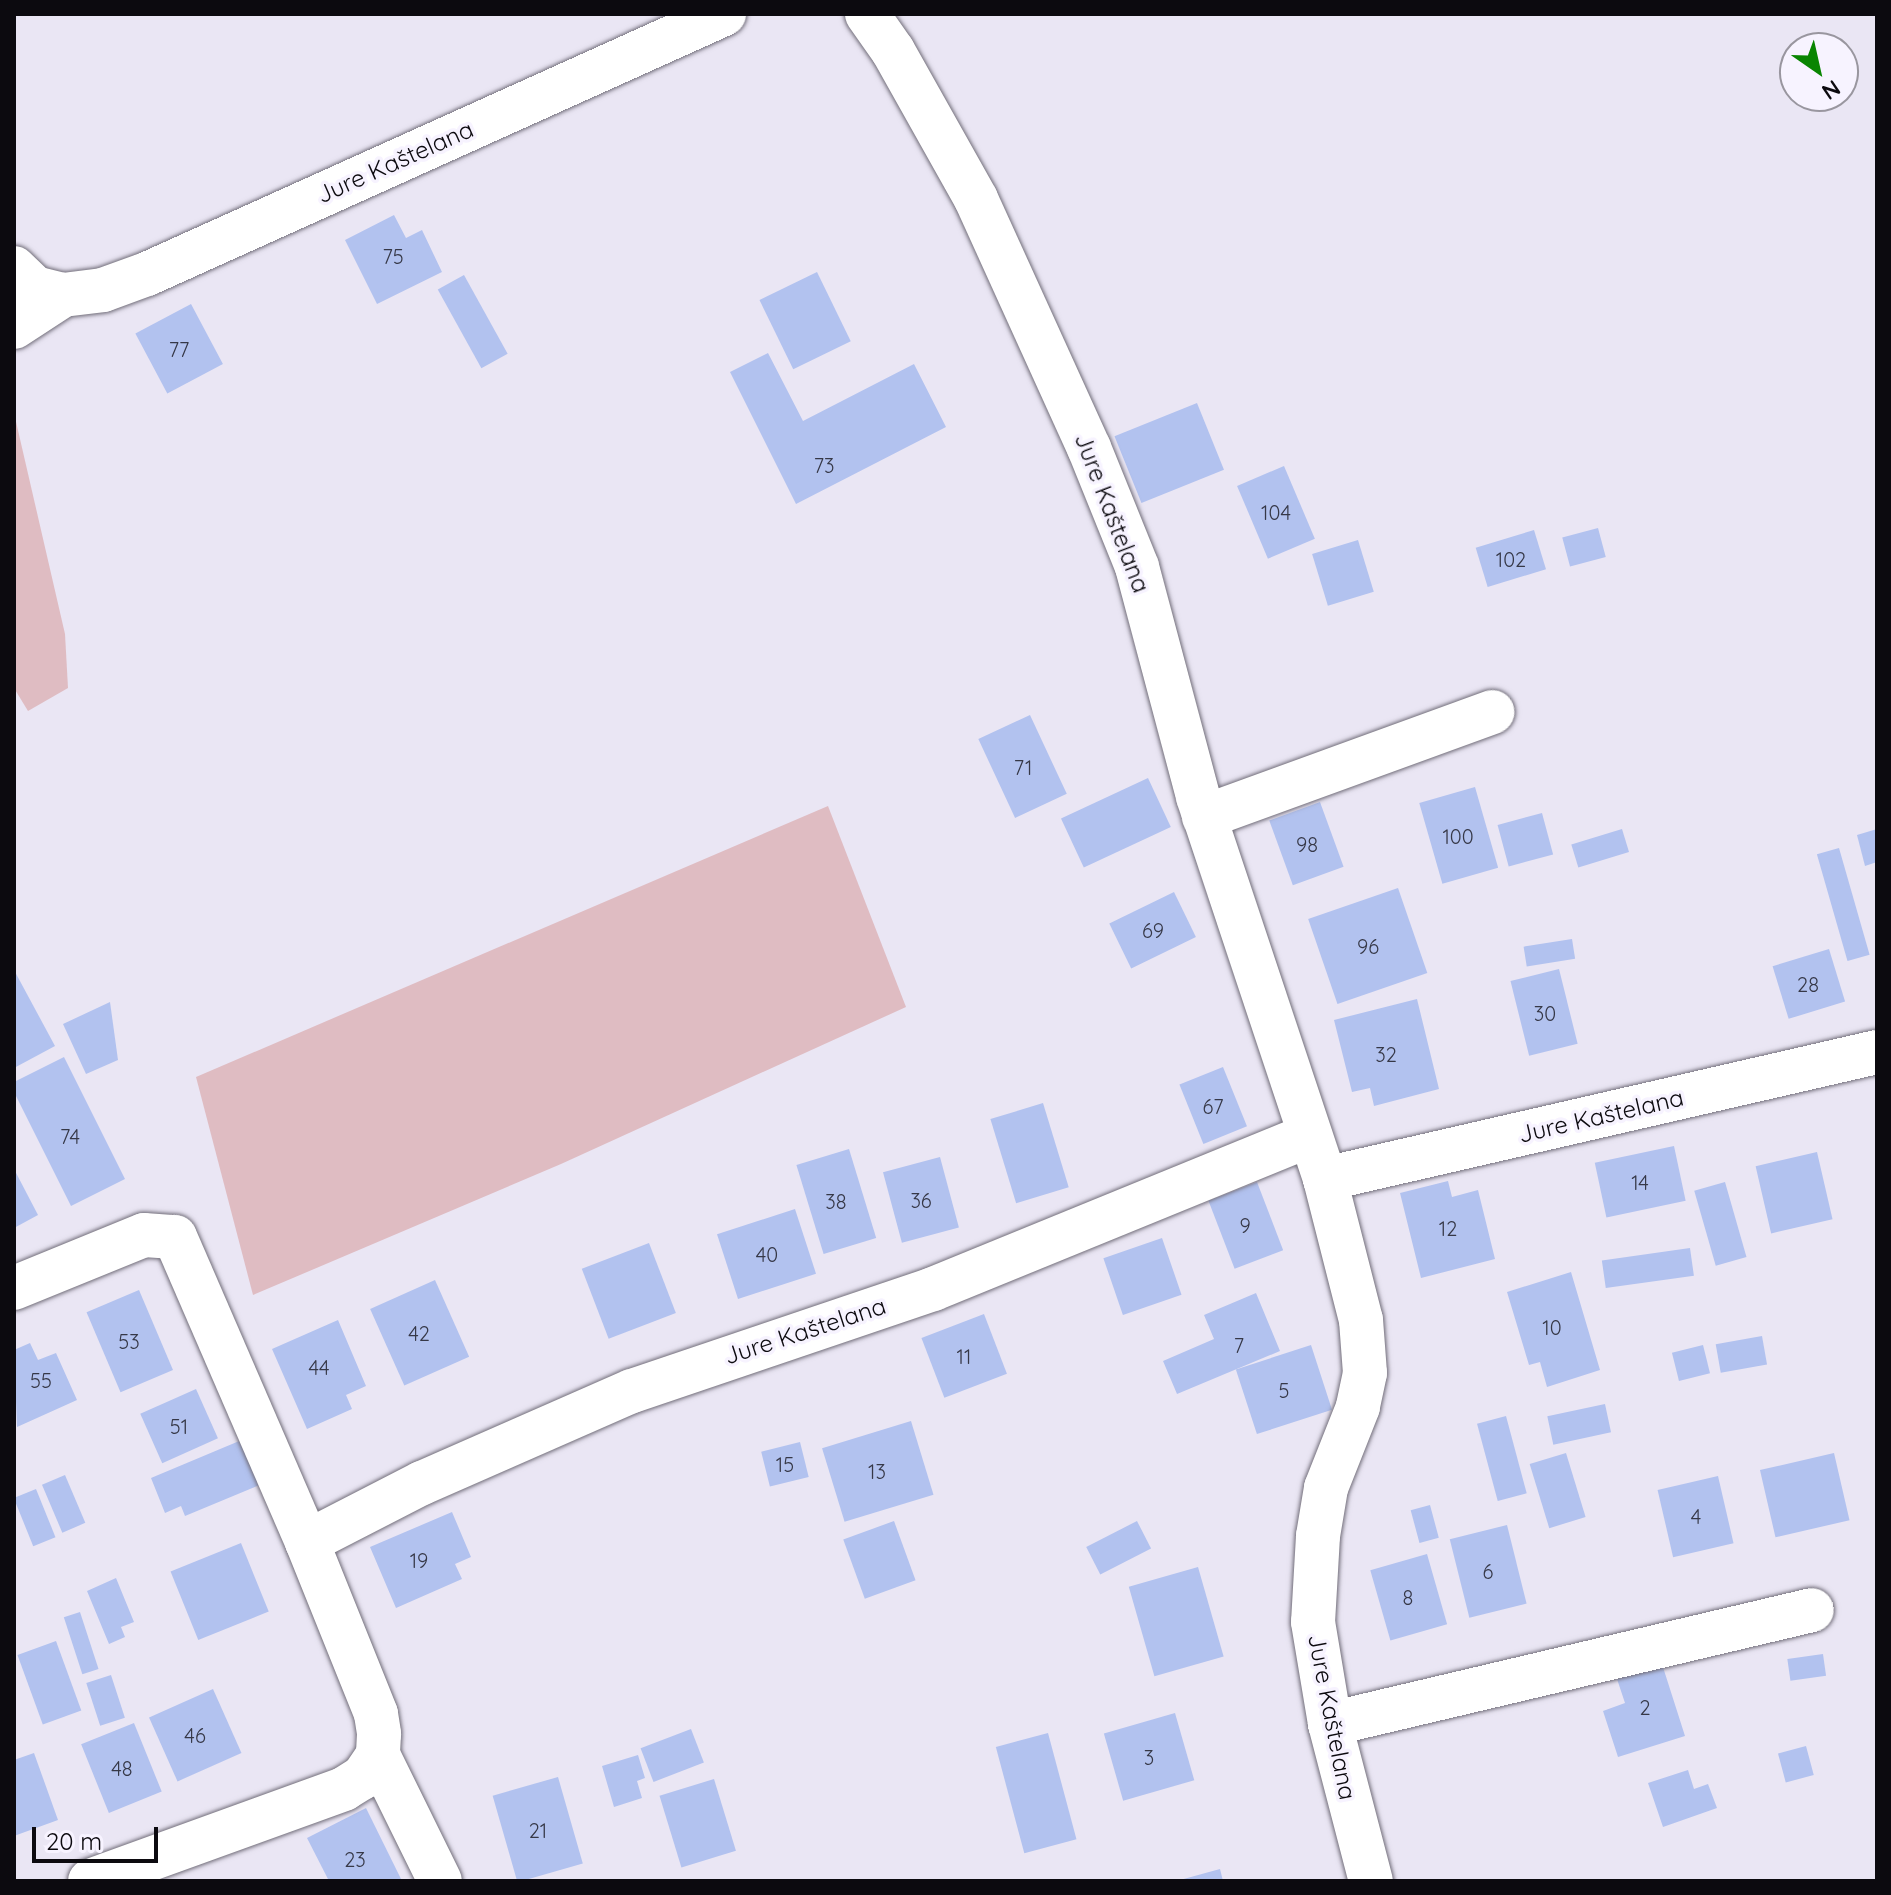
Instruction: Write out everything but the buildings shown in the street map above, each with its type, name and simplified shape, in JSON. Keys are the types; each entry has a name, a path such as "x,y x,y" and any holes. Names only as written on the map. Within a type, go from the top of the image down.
{"street":[{"name":"Jure Kaštelana","path":"14,268 35,288 63,295 103,290 147,274 724,14"},
{"name":"Jure Kaštelana","path":"867,14 893,51 976,199 1089,448 1137,567 1204,817 1325,1179 1365,1345 1365,1373 1358,1407 1326,1488 1318,1536 1313,1622 1330,1724 1371,1881"},
{"name":"Jure Kaštelana","path":"14,327 63,295"},
{"path":"1204,817 1493,712"},
{"name":"Jure Kaštelana","path":"1325,1179 1877,1052"},
{"name":"Jure Kaštelana","path":"307,1542 422,1483 632,1391 933,1289 1310,1135"},
{"path":"14,1288 144,1235 175,1237 307,1542 376,1714 378,1755 440,1881"},
{"path":"1330,1724 1812,1610"},
{"path":"90,1881 344,1789 363,1777 378,1755"}],"shaded area":[{"path":"14,413 65,634 68,688 28,711 14,688"},
{"path":"828,806 906,1007 561,1164 253,1295 196,1077"}]}
